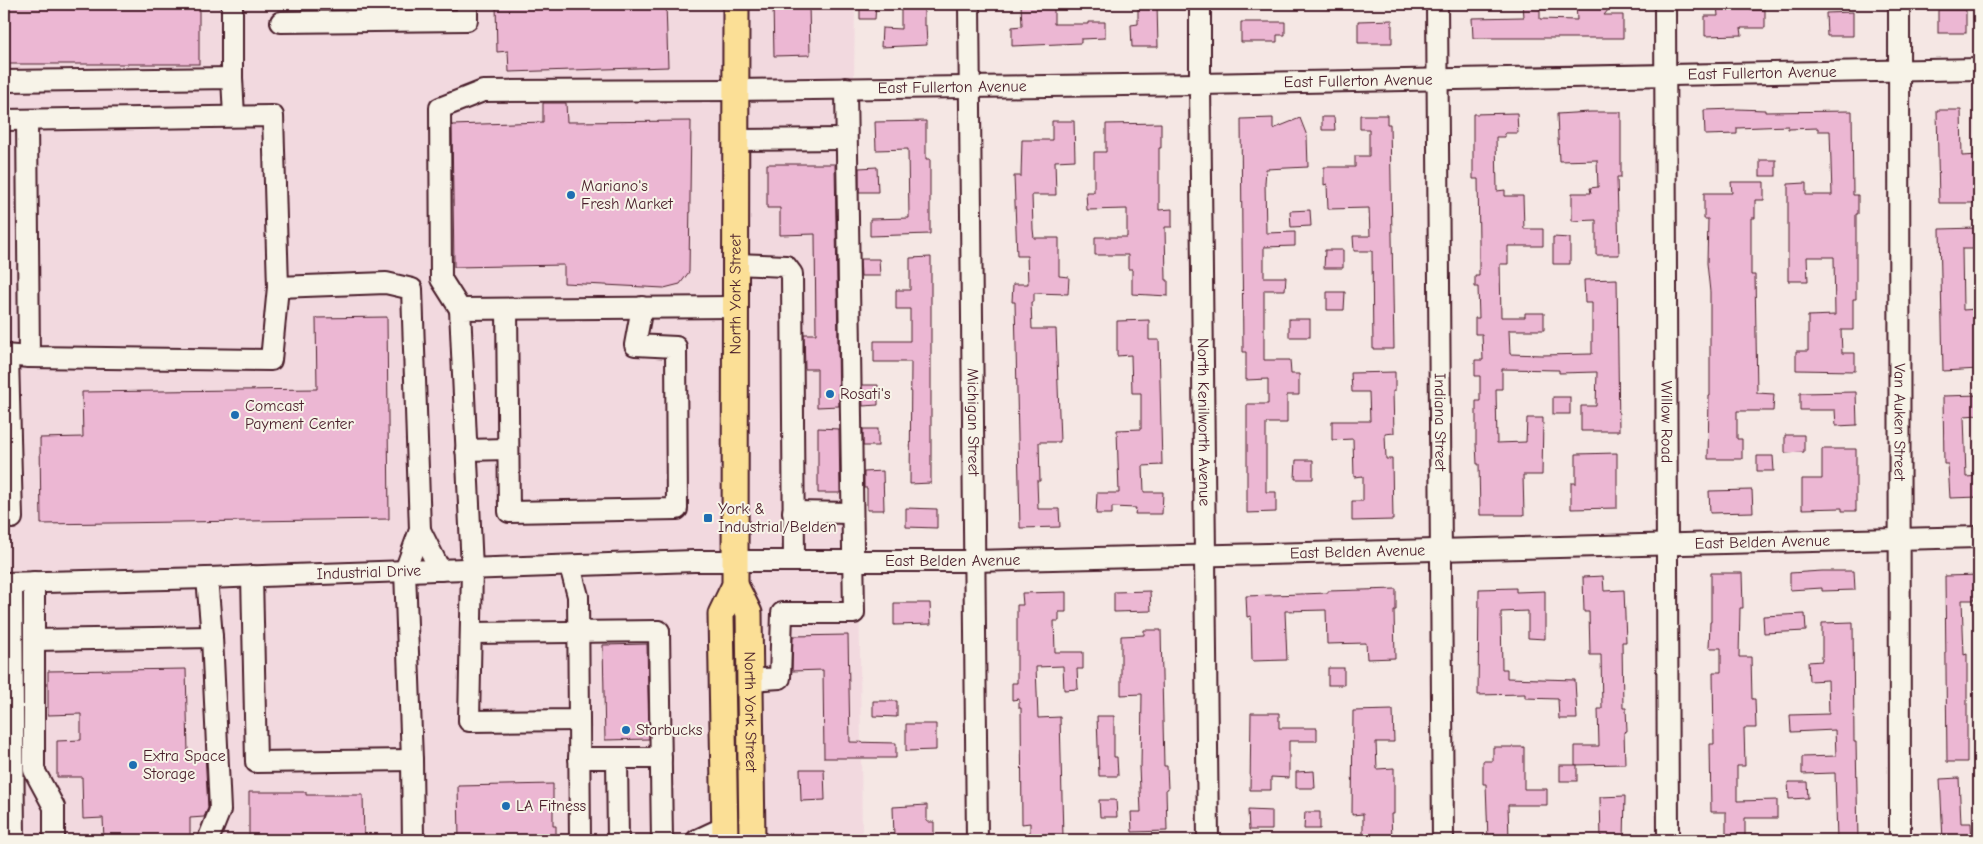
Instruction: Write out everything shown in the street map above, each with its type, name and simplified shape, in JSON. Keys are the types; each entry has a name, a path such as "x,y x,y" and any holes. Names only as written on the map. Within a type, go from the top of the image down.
{"main road":[{"name":"North York Street","path":"725,834 721,614 735,585 736,4"},
{"name":"North York Street","path":"735,585 749,613 752,840"}],"street":[{"path":"232,4 234,116"},
{"path":"281,22 467,20 467,4"},
{"name":"Michigan Street","path":"969,4 968,86 977,840"},
{"name":"North Kenilworth Avenue","path":"1200,4 1208,840"},
{"name":"Indiana Street","path":"1437,4 1443,840"},
{"name":"Willow Road","path":"1664,4 1668,840"},
{"name":"Van Auken Street","path":"1898,4 1900,840"},
{"name":"East Fullerton Avenue","path":"460,309 441,279 440,108 483,91 1200,84 1979,69"},
{"path":"4,82 232,78"},
{"path":"750,680 780,678 782,613 854,613 846,88"},
{"path":"4,120 273,116 278,287 271,360 29,358 6,355 12,518"},
{"path":"27,120 29,358"},
{"path":"735,140 846,139"},
{"path":"735,264 786,266 792,274 794,561"},
{"path":"278,287 386,283 412,289 420,530 405,571 413,840"},
{"path":"507,309 509,512 676,509 676,347 635,345 642,307"},
{"path":"579,720 469,722 472,569 460,309 735,307"},
{"path":"466,450 507,449"},
{"path":"793,512 852,513"},
{"path":"420,530 440,570"},
{"name":"East Belden Avenue","path":"735,560 973,561 1979,538"},
{"name":"Industrial Drive","path":"8,583 735,560"},
{"path":"570,566 578,596 580,840"},
{"path":"252,576 256,762 412,760"},
{"path":"207,578 212,637 220,810 208,840"},
{"path":"34,582 34,770 54,807 54,840"},
{"path":"8,583 14,840"},
{"path":"470,633 659,631 662,840"},
{"path":"34,640 212,637"},
{"path":"579,758 661,758"},
{"path":"617,759 618,840"},
{"path":"697,840 725,834"}],"shaded area":[{"path":"4,4 725,4 734,840 4,840"},
{"path":"741,4 855,4 854,81 741,85"},
{"path":"855,92 859,558 739,556 740,94"},
{"path":"859,566 862,840 743,840 739,567"}],"building":[{"path":"4,4 199,4 199,64 4,64"},
{"path":"496,4 666,4 668,67 509,72 508,51 497,52"},
{"path":"773,4 809,4 810,55 774,56"},
{"path":"860,4 876,4 875,19 860,19"},
{"path":"901,4 924,4 924,25 926,25 927,45 881,47 882,28 901,29"},
{"path":"1021,4 1054,4 1054,24 1105,22 1105,38 1081,39 1081,43 1012,46 1012,27 1022,26"},
{"path":"1138,4 1157,4 1158,47 1132,47 1131,25 1138,24"},
{"path":"1523,4 1540,4 1540,19 1577,20 1576,4 1613,4 1604,15 1623,15 1623,38 1473,38 1472,18 1524,17"},
{"path":"1717,4 1749,4 1750,10 1765,10 1765,28 1741,28 1742,35 1705,36 1705,16 1718,16"},
{"path":"1938,10 1966,10 1966,33 1938,33"},
{"path":"1853,12 1853,36 1827,36 1826,13"},
{"path":"1392,20 1392,43 1358,43 1358,21"},
{"path":"1241,22 1285,22 1285,35 1277,35 1277,42 1241,42"},
{"name":"Mariano's Fresh Market","path":"543,103 566,103 567,122 691,121 689,272 680,284 664,288 564,283 564,265 454,267 452,125 543,122"},
{"path":"1704,110 1765,110 1765,112 1852,111 1853,195 1858,195 1858,214 1856,214 1856,299 1853,299 1853,330 1841,330 1842,353 1855,353 1855,371 1796,370 1796,351 1808,351 1808,316 1835,315 1834,257 1807,257 1808,281 1788,281 1788,184 1806,183 1806,195 1832,195 1830,131 1818,131 1818,128 1788,129 1788,126 1737,128 1737,134 1705,135"},
{"path":"1937,110 1961,110 1962,156 1979,155 1979,203 1939,203"},
{"path":"1621,112 1621,177 1617,177 1619,255 1596,255 1596,220 1572,221 1572,193 1591,193 1590,188 1598,187 1597,160 1559,161 1557,114"},
{"path":"1517,113 1518,133 1505,133 1505,137 1496,137 1497,191 1505,190 1505,196 1523,196 1524,229 1543,229 1543,246 1508,246 1508,264 1500,264 1501,317 1525,317 1525,313 1544,313 1544,330 1509,330 1510,354 1592,354 1592,303 1585,303 1584,280 1617,279 1619,431 1581,431 1581,406 1596,406 1597,372 1559,373 1559,370 1502,369 1502,389 1496,389 1497,443 1526,442 1527,418 1543,418 1542,475 1523,475 1524,515 1480,515 1479,464 1477,464 1476,444 1476,401 1480,401 1480,376 1475,376 1475,360 1483,360 1482,334 1475,334 1475,318 1479,318 1478,287 1475,287 1475,276 1479,276 1479,242 1478,179 1473,179 1473,114"},
{"path":"1360,115 1387,115 1387,124 1390,124 1394,349 1373,349 1372,251 1354,251 1353,236 1370,236 1369,208 1328,209 1327,184 1324,185 1324,167 1355,167 1355,156 1369,156 1369,129 1360,129"},
{"path":"1322,117 1334,117 1335,130 1322,130"},
{"path":"1273,118 1273,129 1300,118 1307,136 1308,167 1266,169 1265,183 1266,233 1295,232 1295,246 1264,247 1264,277 1286,277 1285,290 1264,290 1264,360 1290,360 1291,374 1299,374 1299,395 1287,395 1287,423 1266,423 1266,492 1276,492 1276,512 1247,513 1247,404 1268,404 1268,379 1246,380 1246,352 1243,352 1241,119"},
{"path":"926,121 926,159 930,159 930,234 870,236 870,219 909,218 908,149 876,150 875,122"},
{"path":"1052,121 1074,121 1075,160 1055,161 1056,195 1032,195 1033,229 1034,238 1059,238 1059,276 1069,277 1068,294 1034,293 1034,302 1031,302 1032,329 1056,329 1060,442 1039,442 1040,481 1037,481 1038,509 1059,509 1060,527 1020,528 1015,302 1012,302 1013,284 1028,284 1027,256 1017,256 1014,176 1021,176 1022,140 1052,140"},
{"path":"1161,123 1159,210 1172,209 1172,227 1165,227 1168,296 1132,294 1132,269 1128,269 1128,255 1095,255 1095,237 1127,237 1127,209 1087,210 1086,192 1094,192 1094,152 1106,152 1106,124"},
{"path":"1760,160 1776,160 1776,176 1760,176"},
{"path":"767,164 835,164 839,406 817,407 817,369 805,369 804,334 816,334 815,234 780,235 780,208 767,208"},
{"path":"877,167 878,192 859,192 859,168"},
{"path":"1731,182 1764,182 1764,200 1755,200 1755,218 1751,218 1751,275 1755,275 1757,393 1774,394 1773,411 1737,411 1737,439 1742,439 1742,459 1708,459 1710,292 1707,263 1708,219 1704,219 1704,193 1732,193"},
{"path":"1310,210 1311,226 1291,227 1290,211"},
{"path":"1976,228 1977,249 1962,249 1963,310 1977,309 1979,369 1943,371 1940,229"},
{"path":"1553,237 1570,238 1570,264 1553,264"},
{"path":"1325,250 1343,250 1343,268 1324,268"},
{"path":"931,257 931,483 910,484 911,362 874,362 874,341 910,341 910,309 896,309 896,290 910,290 910,258"},
{"path":"860,259 879,259 880,276 861,276"},
{"path":"1327,292 1345,292 1344,310 1327,310"},
{"name":"Comcast Payment Center","path":"387,317 389,519 41,524 40,438 83,437 82,392 317,389 316,318"},
{"path":"1289,319 1310,319 1310,337 1289,337"},
{"path":"1149,320 1149,340 1159,340 1162,465 1143,466 1144,492 1163,492 1162,514 1135,514 1136,508 1112,507 1112,514 1096,514 1097,493 1119,493 1117,430 1141,429 1141,393 1132,393 1131,355 1117,356 1117,321"},
{"path":"1395,372 1395,391 1393,391 1394,433 1385,434 1386,459 1392,459 1393,520 1352,521 1352,501 1363,501 1363,476 1354,477 1353,439 1332,440 1332,421 1370,421 1369,392 1352,392 1351,373"},
{"path":"862,385 878,385 878,405 863,406"},
{"path":"1856,392 1857,425 1836,426 1835,410 1800,410 1800,393"},
{"path":"1979,395 1979,415 1964,416 1966,477 1979,476 1979,497 1950,498 1948,464 1944,464 1943,396"},
{"path":"1553,397 1570,397 1570,414 1553,414"},
{"path":"818,428 839,429 840,493 818,493"},
{"path":"863,429 878,429 878,446 863,446"},
{"path":"1785,435 1804,435 1804,452 1785,453"},
{"path":"1822,449 1856,449 1856,511 1842,511 1842,508 1802,509 1802,479 1822,479"},
{"path":"1617,453 1617,508 1571,509 1571,483 1576,483 1576,454"},
{"path":"1757,456 1773,456 1774,471 1757,471"},
{"path":"1296,460 1313,460 1313,479 1295,479"},
{"path":"883,471 884,510 867,510 867,488 864,488 864,472"},
{"path":"1752,490 1753,512 1710,513 1709,491"},
{"path":"906,508 937,509 937,528 906,527"},
{"path":"1854,571 1855,590 1822,591 1822,588 1790,590 1790,573"},
{"path":"1711,573 1742,573 1743,608 1740,608 1739,657 1751,657 1752,699 1755,699 1756,728 1744,728 1745,766 1737,766 1737,801 1777,800 1777,818 1745,818 1745,840 1726,840 1726,812 1711,812 1710,744 1714,744 1713,672 1721,672 1721,648 1709,648"},
{"path":"1979,575 1979,594 1975,594 1975,600 1962,600 1964,655 1967,654 1967,762 1947,762 1945,576"},
{"path":"1603,576 1604,591 1624,590 1626,642 1622,642 1623,708 1626,708 1627,731 1624,732 1625,764 1575,765 1575,746 1599,746 1598,709 1602,709 1601,655 1590,655 1589,612 1584,612 1583,577"},
{"path":"1516,588 1516,592 1545,591 1545,639 1528,638 1528,611 1501,612 1502,669 1507,669 1507,678 1575,680 1577,719 1559,719 1558,699 1525,698 1525,694 1478,695 1479,589"},
{"path":"1396,589 1396,610 1394,610 1395,658 1367,659 1366,643 1327,644 1326,610 1285,611 1287,660 1252,661 1251,616 1247,617 1246,596"},
{"path":"1150,591 1151,611 1114,612 1114,592"},
{"path":"1066,592 1066,612 1059,612 1059,621 1054,621 1055,652 1083,652 1083,669 1077,669 1078,689 1064,690 1063,666 1036,667 1038,718 1060,717 1063,837 1030,837 1030,823 1022,824 1021,708 1019,708 1019,699 1012,700 1012,683 1017,683 1017,605 1023,605 1022,593"},
{"path":"894,603 930,603 931,624 894,625"},
{"path":"1805,614 1806,631 1764,633 1763,616"},
{"path":"1853,622 1854,742 1856,742 1858,840 1837,840 1835,773 1802,774 1802,757 1836,756 1835,730 1791,732 1790,715 1829,714 1828,680 1809,681 1808,662 1822,661 1822,623"},
{"path":"1144,630 1161,630 1164,766 1167,766 1168,789 1166,789 1167,831 1132,832 1131,812 1141,812 1139,767 1141,767 1142,694 1121,695 1121,636 1144,635"},
{"path":"848,635 850,742 896,743 896,758 824,758 823,670 792,671 793,636"},
{"path":"647,644 649,739 605,740 603,645"},
{"path":"1328,668 1344,668 1344,685 1328,685"},
{"name":"Extra Space Storage","path":"186,669 188,753 205,753 208,808 204,817 190,818 190,838 104,839 103,818 83,819 82,777 57,777 57,741 81,740 81,714 48,715 48,671"},
{"path":"873,701 897,701 897,717 873,716"},
{"path":"1393,710 1394,742 1376,742 1377,769 1394,768 1394,814 1391,814 1392,840 1363,840 1363,814 1352,815 1353,711"},
{"path":"1251,713 1279,713 1279,728 1317,728 1317,741 1289,741 1289,778 1271,777 1271,790 1250,790"},
{"path":"1097,716 1114,716 1114,757 1117,757 1118,776 1099,776"},
{"path":"906,724 936,724 936,750 906,751"},
{"path":"1493,747 1524,747 1524,789 1547,789 1547,805 1508,805 1509,840 1488,840 1486,784 1483,784 1483,761 1493,761"},
{"path":"1560,765 1577,765 1577,781 1560,781"},
{"path":"800,769 824,769 825,800 801,801"},
{"path":"1314,771 1315,788 1296,788 1296,772"},
{"path":"1959,778 1961,823 1971,823 1972,840 1943,840 1940,779"},
{"path":"1788,782 1807,782 1808,798 1789,799"},
{"name":"LA Fitness","path":"553,784 553,826 556,826 556,840 459,840 458,786"},
{"path":"249,792 363,795 364,840 249,840"},
{"path":"1625,796 1624,840 1601,840 1600,797"},
{"path":"1099,800 1116,800 1117,817 1100,817"},
{"path":"927,805 927,822 934,822 934,839 917,839 917,836 894,837 893,807"},
{"path":"1248,810 1272,811 1272,830 1249,830"},
{"path":"1305,812 1320,812 1320,829 1304,829"}],"place":[{"name":"Mariano's Fresh Market","path":"571,195"},
{"name":"Rosati's","path":"830,394"},
{"name":"Comcast Payment Center","path":"235,415"},
{"name":"York & Industrial/Belden","path":"708,518"},
{"name":"Starbucks","path":"626,730"},
{"name":"Extra Space Storage","path":"133,765"},
{"name":"LA Fitness","path":"506,806"}]}
